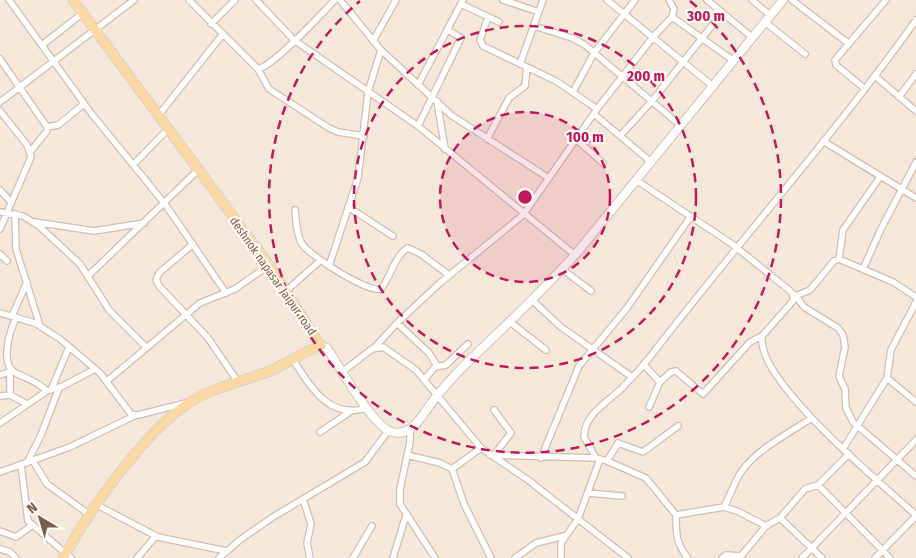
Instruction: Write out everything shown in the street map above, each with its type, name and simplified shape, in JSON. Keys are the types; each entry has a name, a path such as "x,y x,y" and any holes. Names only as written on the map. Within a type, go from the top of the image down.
{"main road":[{"name":"deshnok napasar Jaipur road","path":"66,557 97,505 158,429 189,403 293,360 321,346 269,265 73,0"},
{"path":"321,346 327,348 367,408 388,431 400,433 410,430 418,422 435,395 575,255 783,0"}],"street":[{"path":"9,0 84,104 165,204 226,293"},
{"path":"0,102 133,0"},
{"path":"189,0 258,69 269,89 328,128 338,132 364,136"},
{"path":"211,24 236,0"},
{"path":"256,0 294,40 418,126 575,255"},
{"path":"258,69 266,65 294,40 335,0"},
{"path":"340,0 372,41 462,124 547,178"},
{"path":"372,41 396,0"},
{"path":"503,0 539,12"},
{"path":"520,64 543,0"},
{"path":"607,0 714,86"},
{"path":"573,92 594,53 635,0"},
{"path":"342,372 375,347 397,323 449,275 523,214 596,111 653,37 672,17 674,9 669,0"},
{"path":"706,0 752,38"},
{"path":"752,0 771,16"},
{"path":"792,0 848,43"},
{"path":"864,88 835,63 848,43 886,0"},
{"path":"418,85 462,2 499,22"},
{"path":"42,44 83,12"},
{"path":"620,136 652,101 722,13"},
{"path":"488,17 480,43 556,80 596,111 620,136 651,162"},
{"path":"672,17 734,61"},
{"path":"561,558 559,547 564,536 578,519 598,458 584,437 587,423 594,412 644,365 736,247 823,142 916,20"},
{"path":"765,22 805,54"},
{"path":"534,26 579,41 681,126"},
{"path":"418,126 461,38 448,30"},
{"path":"158,116 222,35"},
{"path":"329,266 358,178 368,92 381,50"},
{"path":"0,58 47,127 47,131 30,152 29,162 0,229"},
{"path":"487,139 509,98 525,86 527,67"},
{"path":"899,97 916,74"},
{"path":"875,76 916,111"},
{"path":"437,101 445,149"},
{"path":"47,127 58,125 84,104"},
{"path":"0,111 30,152"},
{"path":"134,164 168,129"},
{"path":"577,140 603,164"},
{"path":"823,142 916,198"},
{"path":"863,270 916,162"},
{"path":"88,276 165,204 198,170"},
{"path":"839,259 843,230 880,177"},
{"path":"636,180 736,247 789,290 804,307 838,328 844,335 845,347 839,376 845,389 846,408 856,426 916,476"},
{"path":"0,190 11,202"},
{"path":"348,208 393,236"},
{"path":"295,210 302,243 329,266 375,290 385,284 399,256 408,248 421,254 449,275"},
{"path":"0,212 15,214 35,222 94,231 144,223"},
{"path":"15,214 16,249 40,326"},
{"path":"541,458 573,377 593,348 627,308 690,216"},
{"path":"35,222 80,264 109,310 146,347"},
{"path":"194,244 159,273 156,280 160,287 213,344 238,382"},
{"path":"0,254 8,261"},
{"path":"649,407 660,382 671,372 676,372 703,394 750,342 762,336 795,297 810,290 834,261 839,259 893,282 916,297"},
{"path":"286,291 322,260"},
{"path":"107,381 186,313 206,299 241,286 269,265"},
{"path":"562,269 591,291"},
{"path":"10,395 9,370 5,357 6,348 26,282"},
{"path":"532,300 561,327 632,377"},
{"path":"843,449 887,378 891,350 916,302"},
{"path":"0,312 40,326 69,347 107,381 128,412 134,416"},
{"path":"510,322 546,350"},
{"path":"397,323 429,353 437,366"},
{"path":"762,336 769,367 812,418 916,516 875,558"},
{"path":"424,380 437,366 446,364 468,344"},
{"path":"49,390 69,347"},
{"path":"375,347 383,347 416,370 481,448 628,558"},
{"path":"293,360 318,397 350,412"},
{"path":"644,365 660,382"},
{"path":"0,423 49,390 59,388 95,369"},
{"path":"0,375 9,370"},
{"path":"9,370 36,381 49,390"},
{"path":"887,378 916,402"},
{"path":"59,388 27,463 26,516 31,526 66,557"},
{"path":"0,396 10,395 27,404"},
{"path":"0,472 70,447 134,416 189,403"},
{"path":"320,432 350,412 367,408"},
{"path":"492,455 510,433 494,410"},
{"path":"724,507 738,476 748,464 770,446 812,418"},
{"path":"607,461 618,443 643,452 678,426"},
{"path":"410,430 410,442 400,489 400,504 435,558"},
{"path":"220,558 246,535 365,462 388,431"},
{"path":"802,558 916,440"},
{"path":"452,469 481,448"},
{"path":"722,558 726,555 741,556 766,526 780,518 805,489 818,485 849,454"},
{"path":"407,455 440,463 452,469 464,504 491,558"},
{"path":"492,455 541,458 598,458 646,478 676,515 676,535 688,558"},
{"path":"27,463 47,484 90,514"},
{"path":"0,467 7,470"},
{"path":"818,485 844,514 890,558"},
{"path":"588,493 622,496"},
{"path":"303,499 311,524 307,543 310,558"},
{"path":"97,505 156,536 226,551"},
{"path":"676,515 724,507 737,511 766,526"},
{"path":"393,558 406,515"},
{"path":"780,518 822,558"},
{"path":"0,531 16,537 31,526"},
{"path":"353,558 372,526"},
{"path":"137,558 156,536"},
{"path":"515,558 536,543 564,536"},
{"path":"0,549 10,552 16,558"}],"shaded area":[{"path":"0,0 916,0 916,558 0,558"}]}
